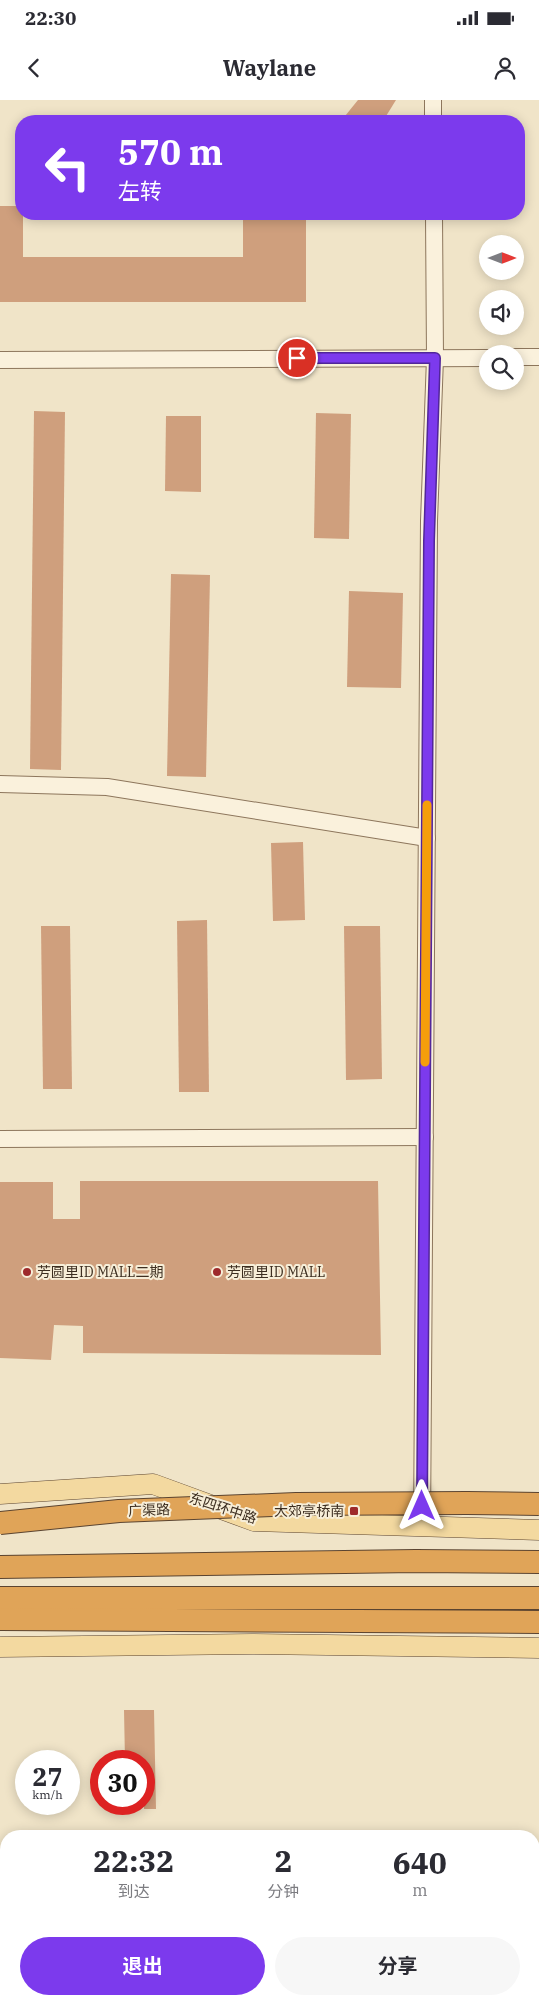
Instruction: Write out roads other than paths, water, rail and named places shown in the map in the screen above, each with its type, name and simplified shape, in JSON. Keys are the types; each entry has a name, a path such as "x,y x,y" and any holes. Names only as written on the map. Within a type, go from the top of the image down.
{"highway":[{"name":"广渠路","path":"0,1523 119,1511 296,1504 539,1504"},
{"path":"0,1567 416,1561 539,1562"},
{"path":"0,1598 539,1598"},
{"path":"0,1619 539,1622"}],"main road":[{"name":"东四环中路","path":"0,1494 153,1484 254,1521 539,1530"},
{"path":"0,1647 252,1644 539,1648"}],"street":[{"path":"433,100 433,115"},
{"path":"422,1526 429,521 435,358 434,220"},
{"path":"524,357 539,357"},
{"path":"0,360 479,358"},
{"path":"0,784 107,787 427,838"},
{"path":"0,1139 425,1137"}],"place":[{"name":"芳圆里ID MALL二期","path":"27,1272"},
{"name":"芳圆里ID MALL","path":"217,1272"},
{"name":"大郊亭桥南","path":"354,1511"}]}
